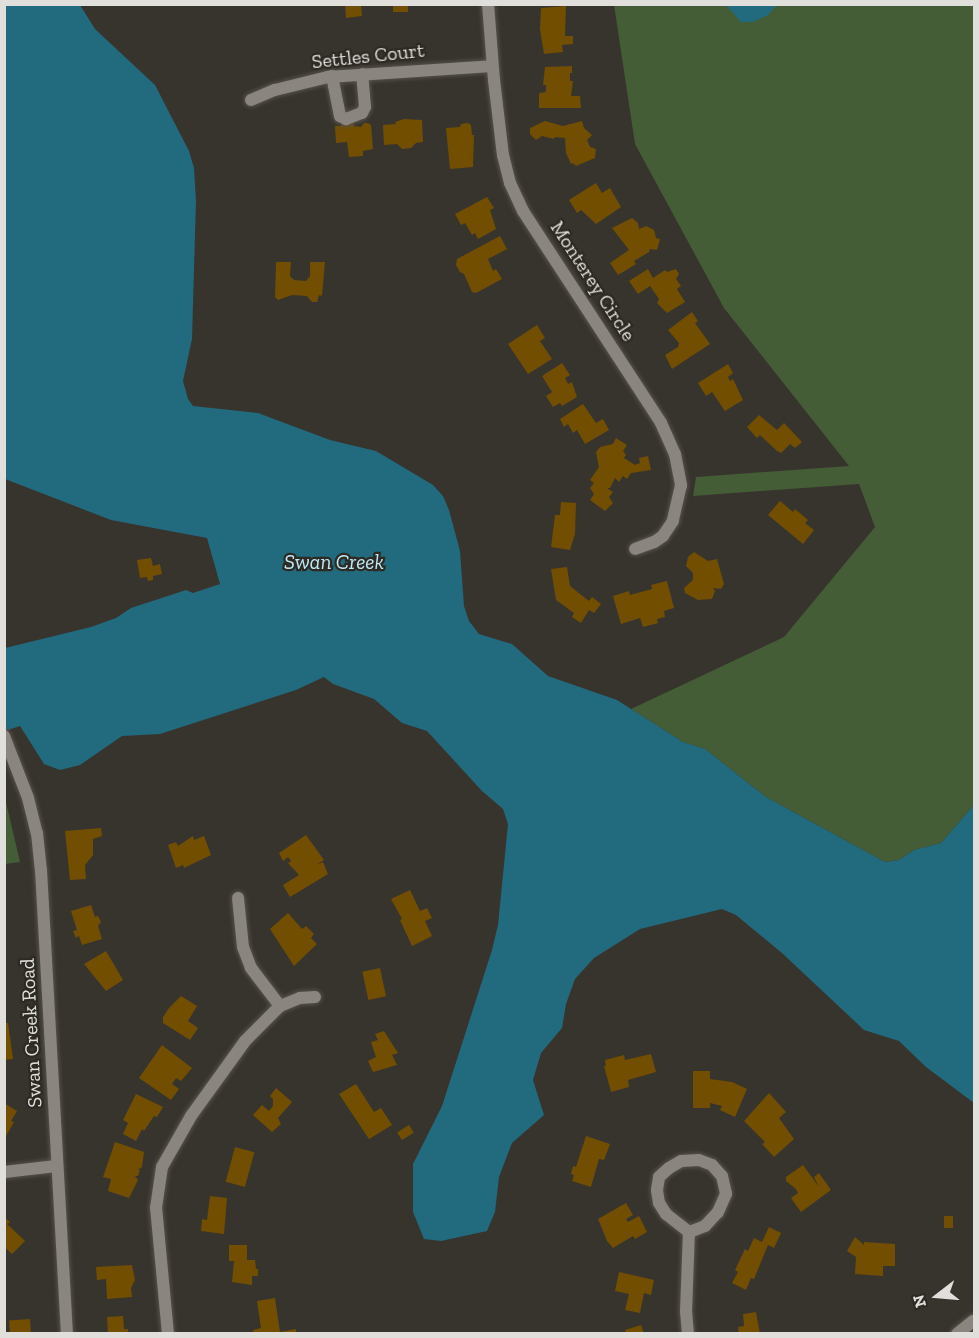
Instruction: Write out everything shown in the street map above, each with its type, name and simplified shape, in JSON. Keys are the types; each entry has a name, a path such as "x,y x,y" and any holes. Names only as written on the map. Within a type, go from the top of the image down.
{"street":[{"name":"Monterey Circle","path":"488,4 492,66 505,163 518,200 655,413 675,454 681,485 673,521 663,536 635,549"},
{"name":"Settles Court","path":"250,100 275,90 332,76 492,66"},
{"path":"332,76 339,116 346,119 362,113 365,107 362,74"},
{"name":"Swan Creek Road","path":"4,736 16,765 37,833 41,870 67,1334"},
{"path":"238,898 243,947 251,968 280,1006"},
{"path":"168,1334 156,1209 162,1167 190,1116 230,1059 280,1006 300,998 315,997"},
{"path":"699,1160 712,1165 722,1176 726,1194 712,1219 705,1226 689,1232 666,1214 659,1203 657,1190 659,1177 669,1168 681,1161 699,1160"},
{"path":"4,1172 57,1166"},
{"path":"688,1334 686,1312 689,1232"},
{"path":"957,1334 973,1321"}],"green space":[{"path":"614,5 974,5 974,805 941,843 914,850 899,860 885,862 766,797 705,749 683,742 631,709 784,637 875,527 859,484 693,496 696,477 849,466 724,308 635,144"},
{"path":"5,798 20,862 4,864"}],"water":[{"name":"Swan Creek","path":"5,5 80,5 95,29 155,85 189,151 194,168 196,201 192,339 183,381 188,399 193,406 258,413 330,440 376,451 433,485 443,496 449,510 460,551 464,606 469,621 479,634 512,644 548,676 617,700 683,742 705,749 766,797 885,862 899,860 914,850 941,843 974,805 974,1103 926,1067 899,1041 864,1030 783,954 736,915 722,909 640,929 594,958 575,979 566,1004 562,1028 541,1053 533,1080 544,1115 512,1143 499,1177 495,1212 487,1231 441,1241 424,1239 413,1212 413,1164 442,1106 492,950 498,925 508,824 503,809 482,791 427,731 402,723 374,699 333,684 324,677 296,690 160,734 122,736 80,765 60,770 44,764 20,726 5,731 5,648 91,627 116,618 131,608 186,590 193,593 220,584 207,538 111,520 5,479"},
{"path":"726,5 777,5 768,15 753,22 741,22"}],"building":[{"path":"345,4 361,4 362,16 346,18"},
{"path":"393,4 408,4 408,12 393,12"},
{"path":"566,6 565,36 573,36 573,44 562,45 563,52 544,54 540,29 541,8"},
{"path":"572,66 571,96 580,96 581,108 539,108 539,93 546,92 546,85 543,85 545,67"},
{"path":"404,119 422,120 423,142 416,143 411,148 402,149 397,144 384,145 383,125 396,124 395,122"},
{"path":"354,121 354,126 361,127 364,123 371,125 373,149 363,151 363,156 349,157 347,142 336,143 335,126 341,126 341,122"},
{"path":"545,121 563,126 582,121 584,128 592,135 587,140 590,147 596,149 595,158 576,166 571,164 566,153 565,138 555,137 554,139 542,136 536,140 530,134 530,128"},
{"path":"468,123 474,135 473,167 450,169 446,128 460,127 461,124"},
{"path":"596,183 602,193 610,188 621,207 596,224 581,210 577,213 569,200"},
{"path":"487,197 494,208 490,210 496,229 478,239 475,233 472,235 465,223 461,225 455,214"},
{"path":"632,218 638,223 639,229 646,226 654,230 656,238 660,239 657,250 650,249 634,261 636,264 618,275 610,263 629,250 612,228"},
{"path":"500,236 507,249 488,259 493,271 496,269 502,279 476,293 472,292 464,274 456,265 457,259"},
{"path":"276,262 291,262 290,276 294,280 306,281 310,276 310,262 325,262 322,296 319,295 317,302 312,302 307,296 292,295 278,300 275,297"},
{"path":"648,269 653,278 665,270 667,272 676,269 679,274 676,279 681,286 677,289 685,302 667,313 657,303 659,299 650,286 638,294 629,281"},
{"path":"692,312 698,321 695,323 710,344 672,369 665,355 678,347 679,343 668,330"},
{"path":"537,325 545,338 540,341 552,359 528,374 508,344"},
{"path":"562,363 570,375 565,378 568,384 572,382 577,397 562,406 560,403 553,407 546,396 552,392 542,376"},
{"path":"728,364 733,373 728,377 730,381 733,379 743,400 725,411 712,392 706,396 698,383"},
{"path":"583,404 596,423 603,419 609,430 585,444 577,430 573,433 568,424 564,427 560,419"},
{"path":"759,415 777,430 784,423 802,442 795,448 790,444 781,453 777,451 760,435 757,438 747,427"},
{"path":"616,438 627,445 623,451 626,455 624,458 635,465 640,463 639,458 648,456 651,470 631,473 627,479 623,476 619,482 615,478 610,488 607,488 613,492 609,497 613,503 605,511 590,500 594,494 590,488 594,483 590,480 599,467 596,452 600,447 613,444"},
{"path":"780,501 793,512 795,509 808,520 805,523 814,530 803,544 768,515"},
{"path":"561,502 576,503 575,534 570,550 551,547 555,515 560,515"},
{"path":"694,552 708,561 717,559 724,584 721,589 713,588 715,591 712,599 698,600 685,593 684,588 693,580 693,573 686,566 688,557"},
{"path":"151,558 153,566 160,564 162,574 153,576 153,580 148,581 147,577 140,578 137,560"},
{"path":"567,567 570,586 589,601 592,597 601,604 594,613 589,610 581,623 572,617 574,613 556,600 551,569"},
{"path":"667,581 674,608 664,611 665,617 657,619 658,623 643,627 640,618 621,624 613,596 629,591 630,595 652,589 651,585"},
{"path":"101,828 102,836 93,839 93,855 85,865 86,879 70,880 65,831"},
{"path":"306,835 324,860 316,865 323,862 328,874 290,897 283,885 299,875 288,863 291,861 288,857 283,861 279,853"},
{"path":"193,836 194,840 204,836 211,855 184,868 183,865 176,868 168,845 176,842 178,846"},
{"path":"410,890 420,911 427,908 432,918 425,921 432,936 412,946 400,920 402,919 391,899"},
{"path":"91,905 95,917 98,916 101,922 98,926 102,939 82,945 79,936 76,938 73,931 77,930 71,911"},
{"path":"288,913 302,929 306,926 314,934 311,938 317,944 294,966 270,929"},
{"path":"106,951 123,980 106,991 84,964"},
{"path":"380,968 386,996 368,1000 362,972"},
{"path":"181,996 197,1006 188,1021 198,1028 190,1040 163,1023 163,1017 169,1008"},
{"path":"4,1023 8,1023 13,1059 4,1060"},
{"path":"384,1031 398,1053 392,1055 397,1065 373,1072 368,1061 376,1057 371,1042 378,1040 375,1034"},
{"path":"162,1045 192,1068 181,1081 176,1078 172,1084 179,1089 171,1100 139,1078"},
{"path":"651,1054 656,1072 628,1080 629,1087 611,1092 604,1066 606,1066 605,1060 624,1055 625,1060"},
{"path":"693,1071 710,1071 710,1079 732,1082 747,1089 735,1117 720,1110 722,1106 710,1103 710,1108 693,1108"},
{"path":"356,1084 374,1112 381,1108 392,1125 369,1139 339,1094"},
{"path":"276,1088 292,1102 278,1118 281,1124 272,1132 253,1115 262,1105 269,1111 273,1106 273,1099 270,1096"},
{"path":"769,1093 786,1112 779,1118 794,1139 774,1157 762,1144 765,1142 744,1121"},
{"path":"136,1094 163,1107 144,1131 142,1129 136,1141 123,1134 128,1123 123,1120"},
{"path":"4,1103 17,1111 6,1136"},
{"path":"409,1125 414,1133 402,1140 397,1132"},
{"path":"586,1136 610,1144 604,1160 599,1159 591,1187 572,1181 574,1175 571,1174 573,1166 576,1167"},
{"path":"115,1142 144,1152 142,1167 138,1170 140,1170 138,1176 135,1176 138,1180 129,1198 108,1191 111,1179 103,1177"},
{"path":"235,1147 254,1152 245,1187 226,1182"},
{"path":"803,1165 819,1187 814,1177 819,1173 831,1190 801,1212 791,1198 798,1193 786,1181 786,1177"},
{"path":"210,1196 227,1198 224,1234 201,1231 202,1219 207,1220"},
{"path":"626,1203 633,1215 626,1219 628,1222 639,1216 647,1232 635,1239 633,1236 613,1248 607,1241 598,1219"},
{"path":"944,1216 953,1216 953,1228 944,1228"},
{"path":"4,1217 10,1222 7,1224 25,1241 12,1254 4,1247"},
{"path":"769,1227 781,1233 774,1248 768,1245 754,1279 751,1278 746,1290 732,1283 738,1272 735,1270 745,1249 748,1251 754,1238 762,1242"},
{"path":"855,1237 864,1245 864,1242 895,1244 895,1266 883,1266 883,1276 855,1274 856,1257 847,1251"},
{"path":"229,1245 247,1245 247,1260 255,1260 256,1269 258,1269 258,1276 252,1276 252,1285 232,1282 234,1261 229,1261"},
{"path":"132,1265 135,1280 131,1288 132,1297 107,1299 106,1279 97,1280 96,1267"},
{"path":"619,1272 654,1280 651,1295 644,1293 640,1313 625,1310 629,1294 615,1291"},
{"path":"275,1298 280,1332 296,1329 296,1334 254,1334 253,1330 261,1328 257,1301"},
{"path":"756,1312 760,1334 739,1334 738,1327 744,1326 743,1314"},
{"path":"123,1316 124,1329 128,1329 128,1334 108,1334 107,1317"},
{"path":"30,1319 31,1332 10,1333 9,1320"},
{"path":"641,1325 644,1334 626,1334 625,1330"}]}
